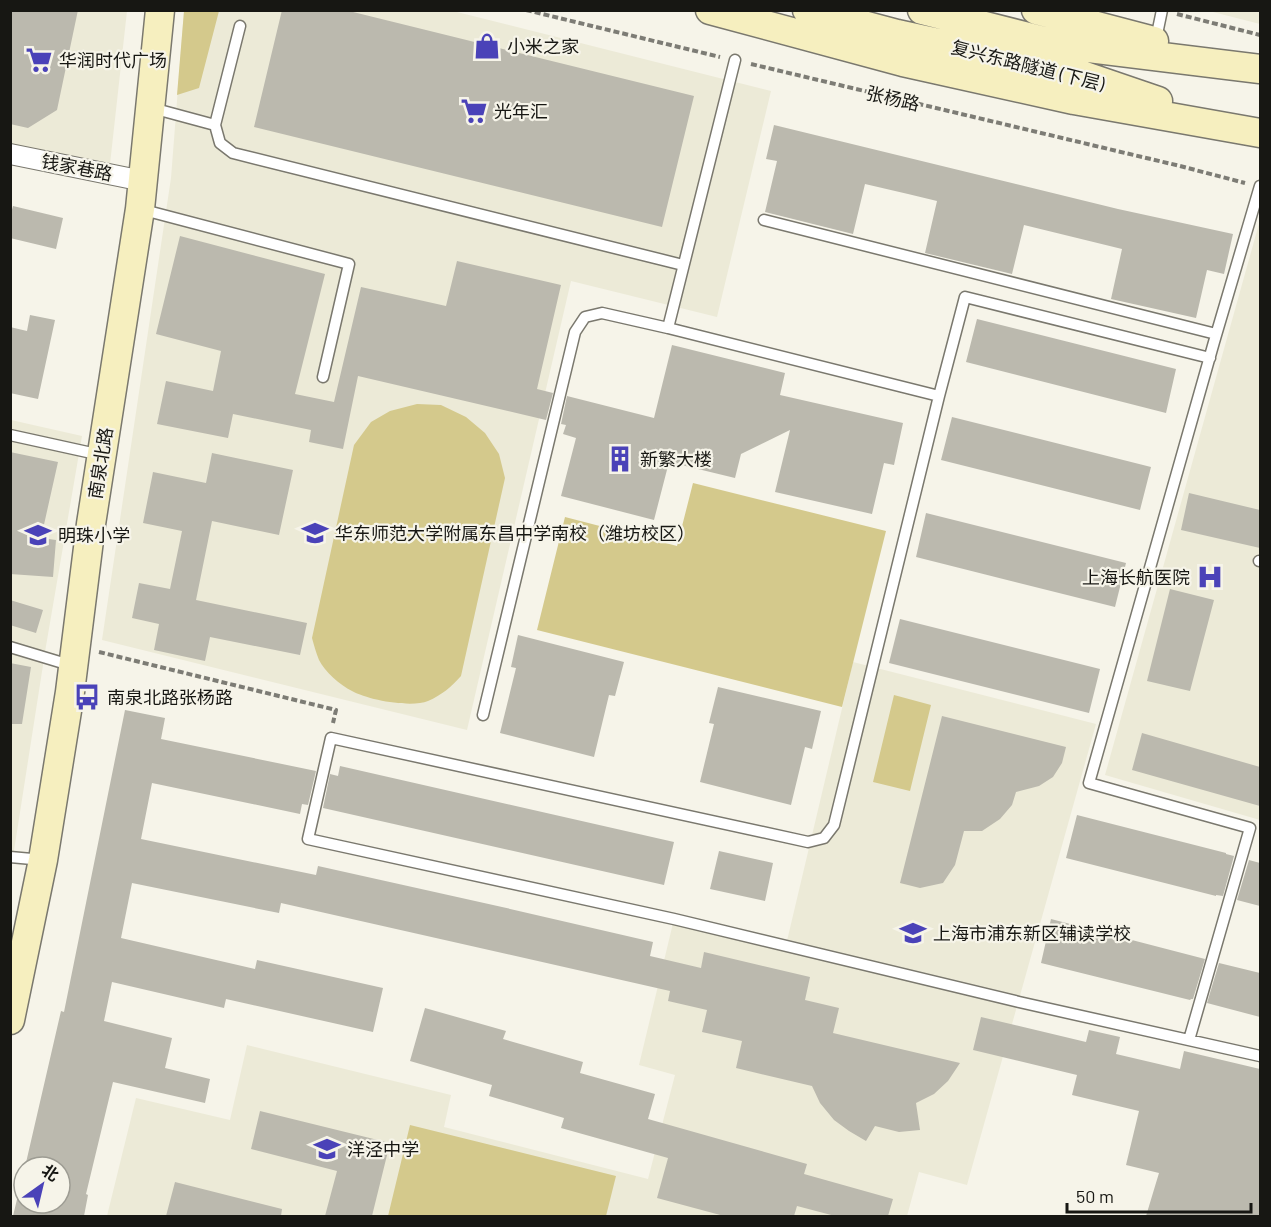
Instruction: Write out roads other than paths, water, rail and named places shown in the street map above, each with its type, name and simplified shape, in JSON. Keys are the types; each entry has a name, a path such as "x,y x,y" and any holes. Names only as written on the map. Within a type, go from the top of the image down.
{"main road":[{"name":"南泉北路","path":"10,1020 43,860 70,692 91,524 140,209 160,10"},
{"name":"张杨路","path":"710,10 903,62 1074,100 1253,132"},
{"name":"复兴东路隧道 (下层)","path":"807,10 897,34 1076,73 1253,132"},
{"name":"复兴东路隧道 (下层)","path":"922,10 1056,44 1260,69"},
{"path":"1036,10 1260,69"}],"street":[{"name":"钱家巷路","path":"10,154 143,180"}],"lane":[{"path":"1155,41 1162,10"},
{"path":"240,26 215,125 220,142 233,153 683,265"},
{"path":"668,328 735,60"},
{"path":"150,108 215,125"},
{"path":"1189,1040 1250,828 1089,783 1260,186"},
{"path":"140,209 350,264 323,377"},
{"path":"764,220 1216,334"},
{"path":"1210,358 965,297 834,825 824,838 808,842 331,738 308,838 686,922 1260,1056"},
{"path":"483,715 575,332 585,317 602,313 939,396"},
{"path":"10,435 102,455"},
{"path":"10,647 74,656"},
{"path":"10,856 43,860"}],"place":[{"name":"小米之家","path":"487,46"},
{"name":"华润时代广场","path":"39,60"},
{"name":"光年汇","path":"474,111"},
{"name":"新繁大楼","path":"620,459"},
{"name":"华东师范大学附属东昌中学南校（潍坊校区）","path":"315,533"},
{"name":"明珠小学","path":"38,535"},
{"name":"上海长航医院","path":"1210,577"},
{"name":"南泉北路张杨路","path":"87,697"},
{"name":"上海市浦东新区辅读学校","path":"913,933"},
{"name":"洋泾中学","path":"327,1149"}]}
